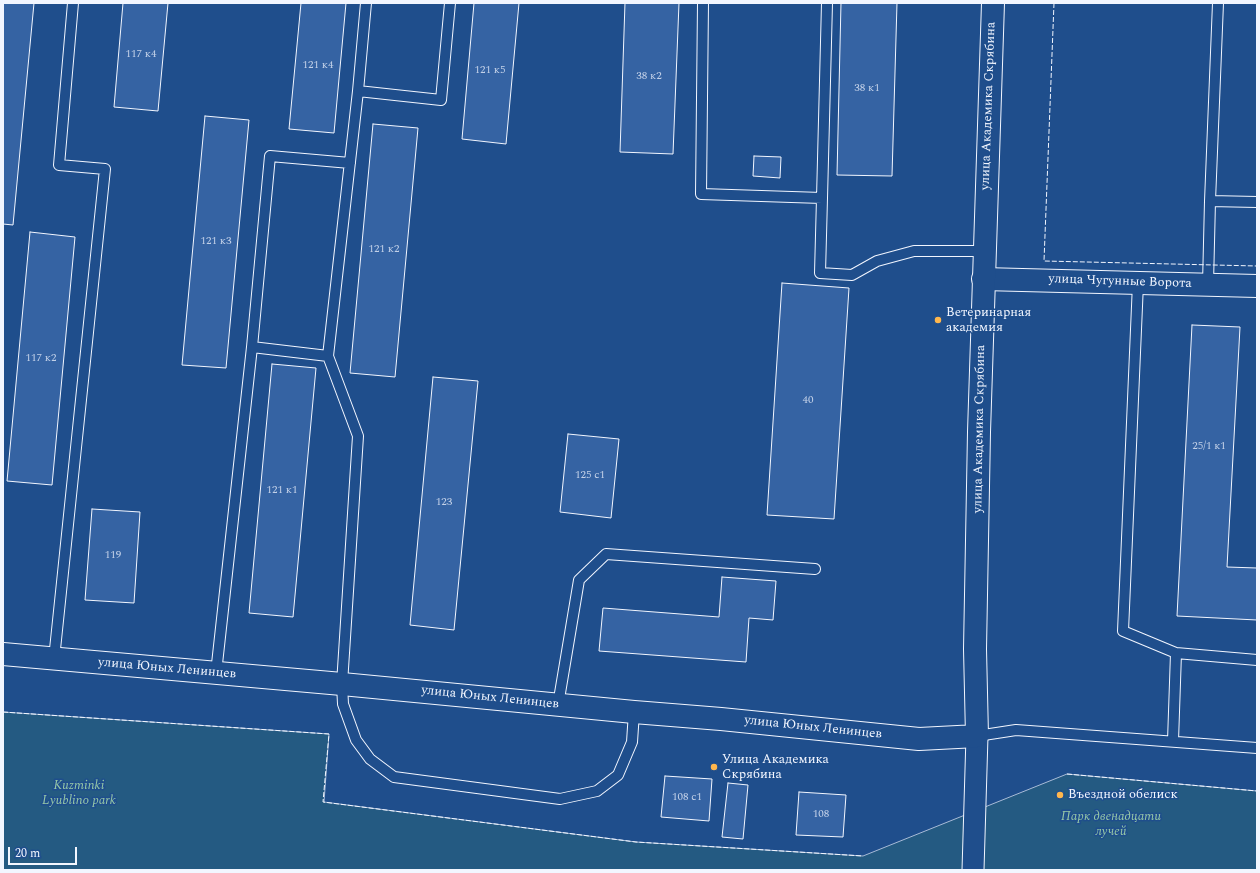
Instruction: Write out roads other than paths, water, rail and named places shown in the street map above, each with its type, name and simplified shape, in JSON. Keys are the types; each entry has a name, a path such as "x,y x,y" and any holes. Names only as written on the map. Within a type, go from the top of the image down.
{"main road":[{"name":"улица Академика Скрябина","path":"977,736 975,641 983,279 993,3"},
{"name":"улица Чугунные Ворота","path":"983,279 1257,286"},
{"name":"улица Юных Ленинцев","path":"3,654 721,719 919,739 977,736"}],"street":[{"path":"973,870 977,736"}],"lane":[{"path":"54,659 105,169 59,165 74,3"},
{"path":"366,3 358,91 328,356 358,436 342,684 343,704 356,740 370,759 394,777 560,799 597,791 618,775 632,742 634,712"},
{"path":"358,91 441,100 450,3"},
{"path":"703,3 701,194 822,198"},
{"path":"827,3 820,273 852,275 877,261 914,251 984,252"},
{"path":"1208,284 1218,3"},
{"path":"216,673 252,347 270,156 350,163"},
{"path":"1210,201 1257,202"},
{"path":"1138,283 1123,631 1176,653 1257,660"},
{"path":"252,347 328,356"},
{"path":"558,705 579,580 606,554 815,569"},
{"path":"1173,741 1176,653"},
{"path":"977,736 1016,730 1257,748"}],"place":[{"name":"Ветеринарная академия","path":"938,320"},
{"name":"Улица Академика Скрябина","path":"714,767"},
{"name":"Въездной обелиск","path":"1060,795"}],"park label":[{"name":"Kuzminki Lyublino park","path":"79,794"},
{"name":"Парк двенадцати лучей","path":"1111,824"}]}
